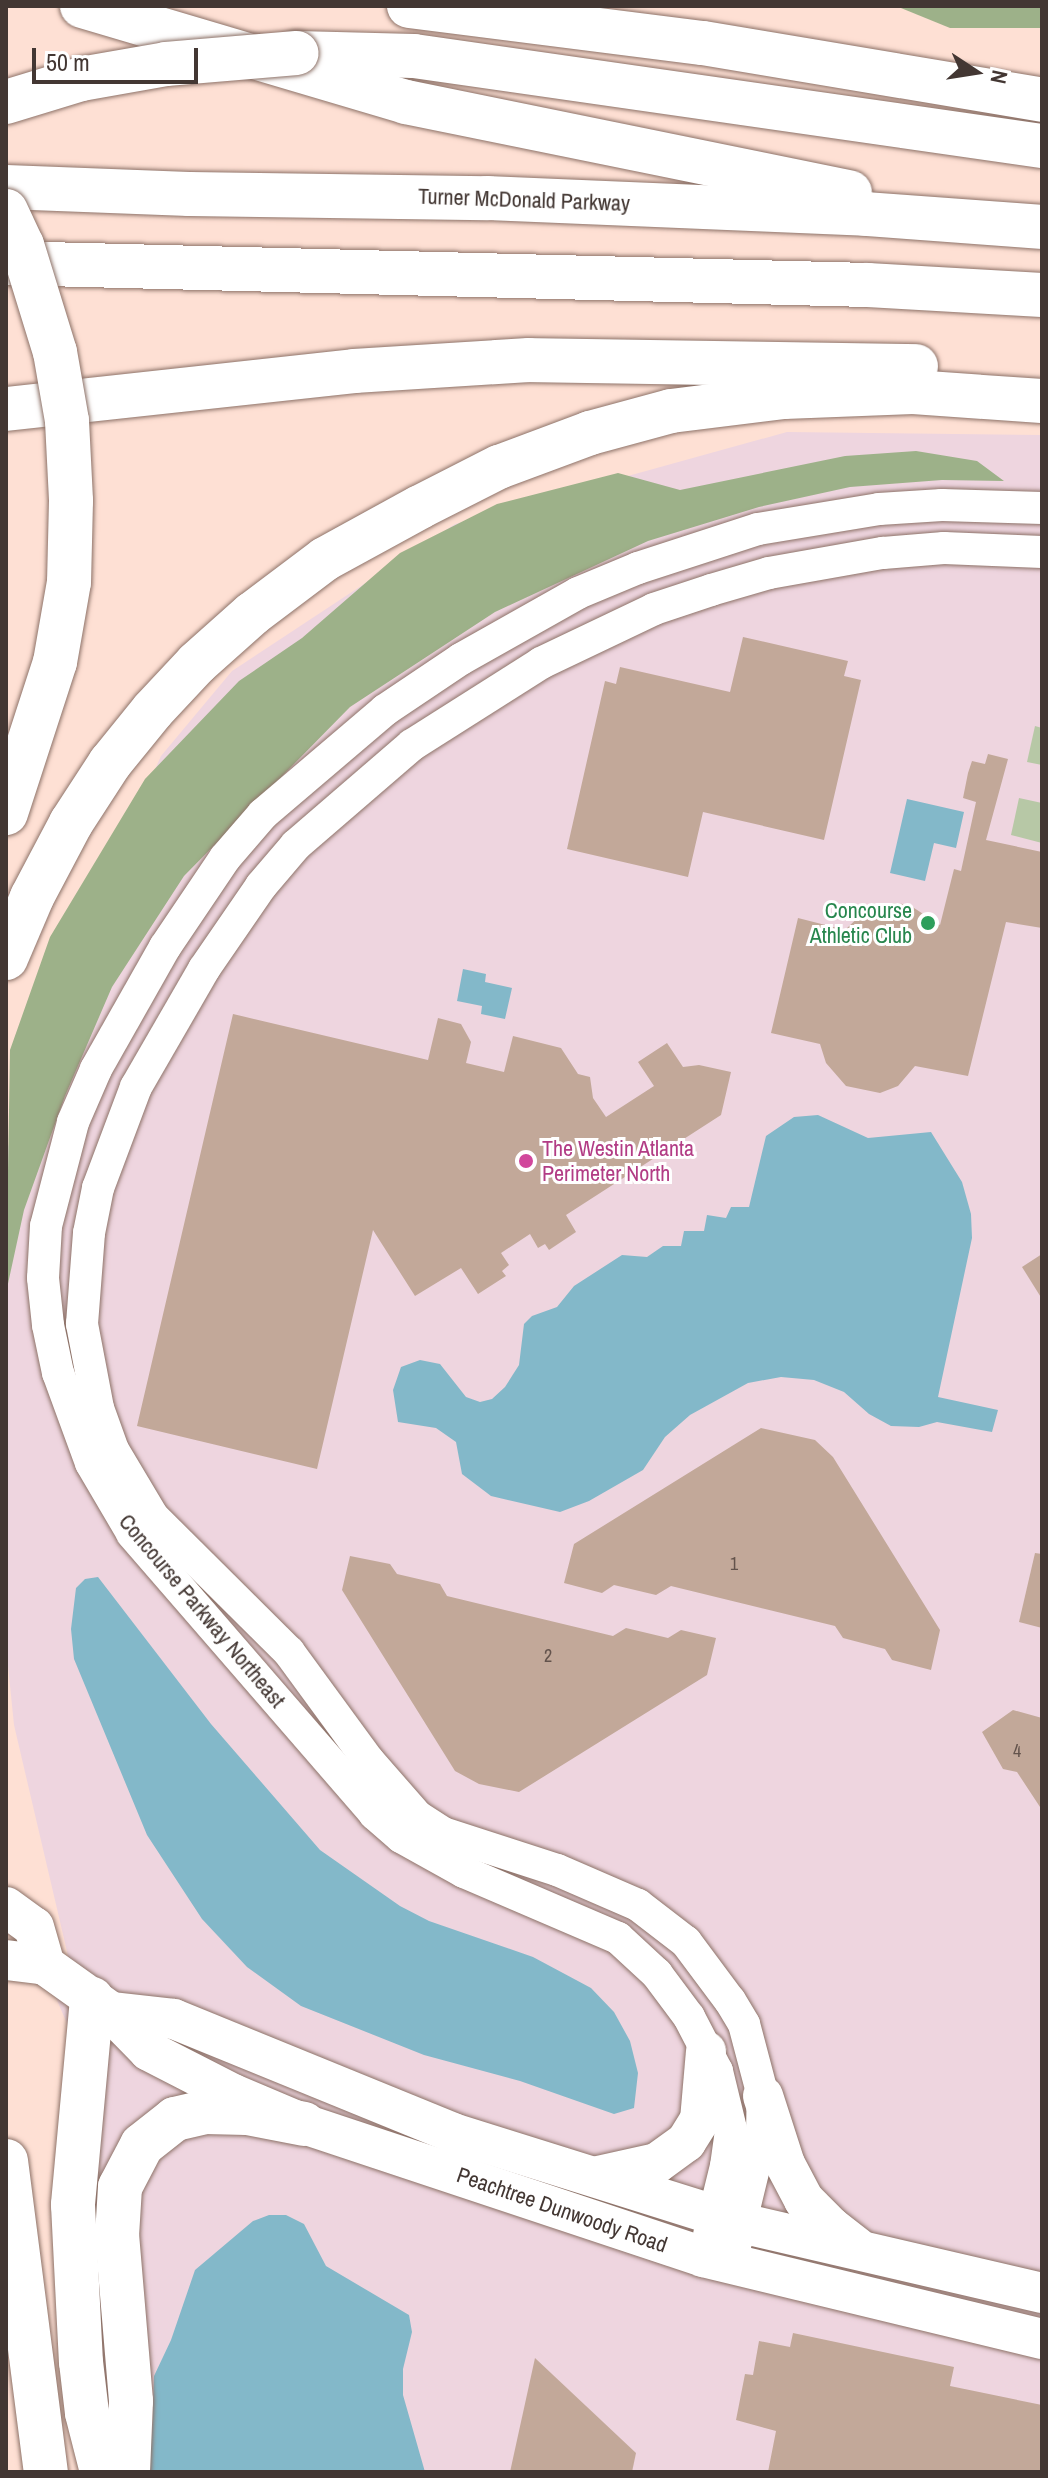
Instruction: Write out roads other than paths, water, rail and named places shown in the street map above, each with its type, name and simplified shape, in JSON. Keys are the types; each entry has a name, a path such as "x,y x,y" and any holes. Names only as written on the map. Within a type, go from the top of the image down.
{"highway":[{"path":"82,6 406,102 997,222"},
{"path":"409,6 703,43 1042,100"},
{"path":"6,102 81,79 166,64 297,53 414,56 1042,146"},
{"name":"Turner McDonald Parkway","path":"6,187 189,194 487,198 997,222 1042,227"},
{"path":"6,211 22,245 55,352 67,421 71,501 69,582 55,662 6,813"},
{"path":"6,263 868,285 1042,295"},
{"path":"6,409 354,371 529,360 861,363 1042,374"},
{"path":"6,958 32,897 71,823 110,763 164,698 197,663 325,559 420,507 512,462 590,433 671,411 784,397 913,392 1042,401"},
{"path":"102,2006 73,2205 81,2362 87,2413 102,2472"},
{"path":"128,2472 131,2401 117,2236 120,2187 142,2145 175,2119 205,2112 247,2113 304,2124"},
{"path":"6,2161 46,2472"}],"main road":[{"path":"6,1907 34,1927 45,1965"},
{"name":"Peachtree Dunwoody Road","path":"6,1960 45,1965 102,2006 149,2051 233,2094 304,2124 716,2261 1042,2339"},
{"name":"Peachtree Dunwoody Road","path":"102,2006 174,2019 453,2133 728,2218 1042,2293"},
{"path":"595,2177 657,2163 686,2142 700,2120 706,2091 706,2051"},
{"path":"763,2096 785,2164 804,2200 831,2227 864,2251"}],"street":[{"name":"Concourse Parkway Northeast","path":"728,2218 731,2129 717,2071 689,2017 657,1974 618,1938 464,1872 401,1837 375,1814 132,1533 91,1463 58,1373 43,1278 45,1239 57,1174 73,1122 103,1055 140,987 225,858 263,814 385,710 449,667 578,593 638,568 758,529 879,509 942,505 1042,508"},
{"name":"Concourse Parkway Northeast","path":"716,2261 728,2218 762,2135 763,2096 744,2024 686,1942 638,1905 557,1870 443,1833 417,1816 368,1760 289,1652 153,1517 113,1450 98,1408 82,1324 89,1233 98,1188 136,1087 204,969 261,886 296,845 412,745 555,656 654,609 711,590 783,570 883,553 944,548 1042,552"}],"water":[{"path":"907,799 964,812 956,848 934,843 925,881 890,873"},
{"path":"463,969 486,974 485,982 512,988 505,1019 481,1014 482,1006 457,1001"},
{"path":"818,1115 868,1138 931,1132 962,1182 971,1214 972,1238 938,1397 998,1410 992,1432 937,1422 919,1427 891,1426 869,1414 844,1392 814,1380 781,1377 748,1383 690,1415 665,1437 643,1470 589,1501 560,1512 491,1496 462,1474 456,1442 436,1428 398,1422 393,1390 401,1367 420,1360 440,1364 466,1397 480,1402 492,1399 505,1387 519,1365 524,1324 532,1316 557,1307 574,1286 622,1255 647,1257 663,1246 681,1246 684,1231 704,1231 707,1215 726,1218 731,1207 749,1207 766,1136 794,1117"},
{"path":"98,1577 211,1724 320,1850 400,1906 429,1921 533,1957 591,1988 614,2012 630,2041 638,2073 634,2108 614,2114 520,2081 424,2055 301,2006 247,1967 202,1919 147,1835 74,1659 71,1629 76,1588 85,1579"},
{"path":"269,2215 286,2215 304,2224 326,2266 409,2315 412,2332 403,2369 403,2395 425,2472 146,2472 152,2433 154,2376 171,2340 195,2270 253,2221"}],"place":[{"name":"Concourse Athletic Club","path":"928,923"},
{"name":"The Westin Atlanta Perimeter North","path":"526,1161"}]}
